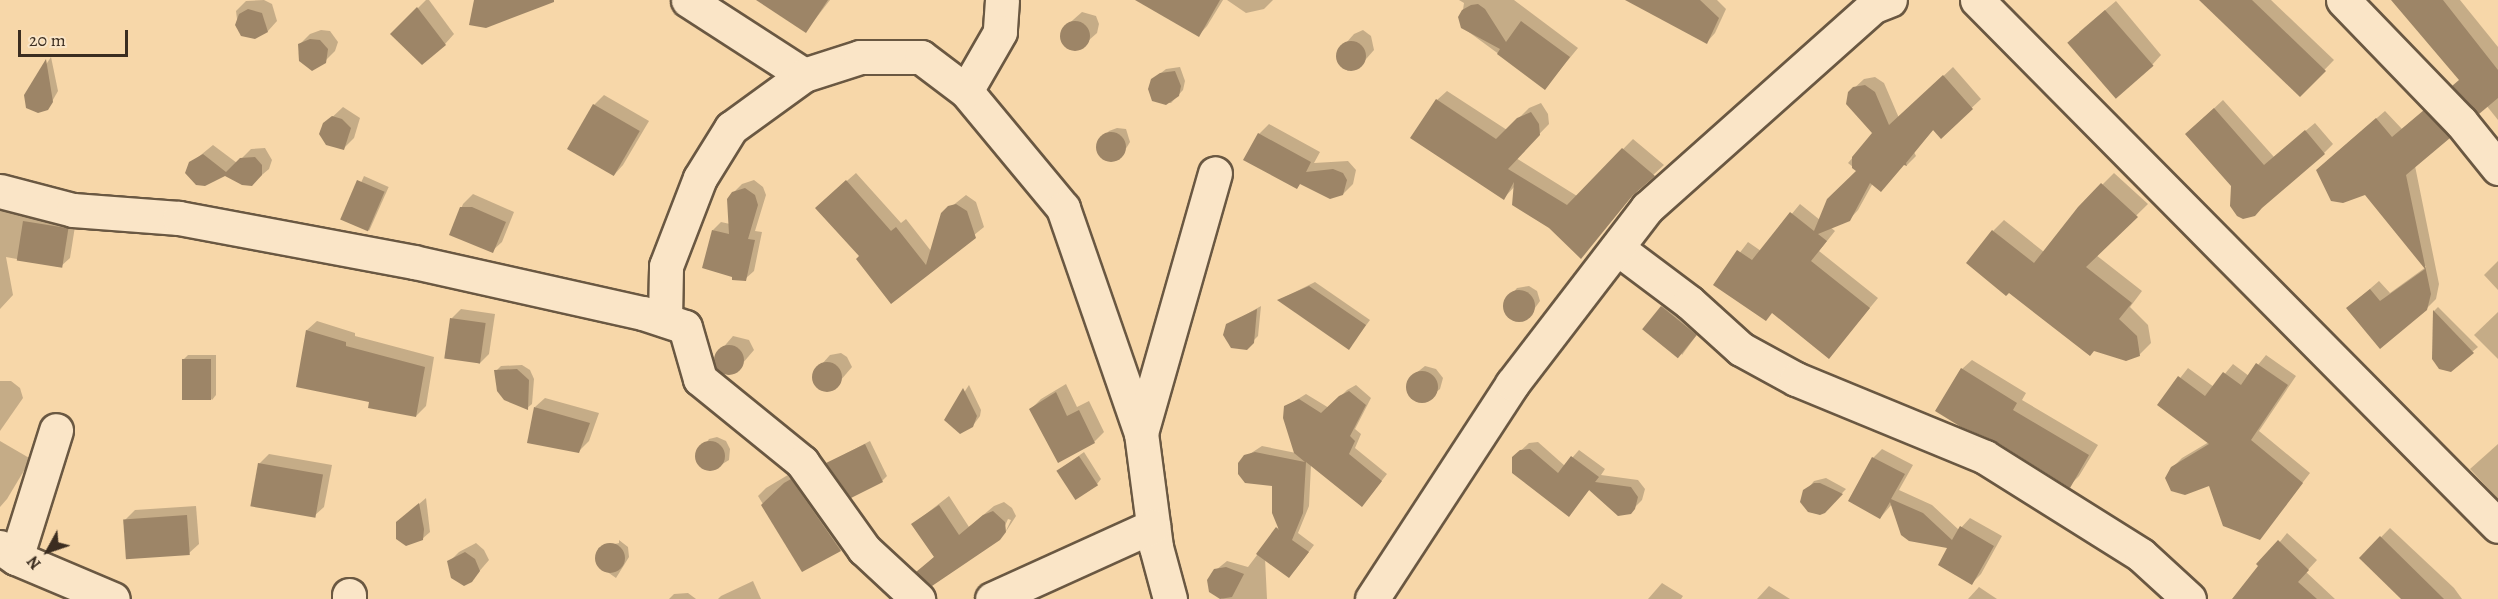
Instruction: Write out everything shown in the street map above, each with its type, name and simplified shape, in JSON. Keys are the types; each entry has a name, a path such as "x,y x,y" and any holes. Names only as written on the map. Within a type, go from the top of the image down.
{"street":[{"path":"688,0 804,75"},
{"path":"966,91 1000,32 1002,0"},
{"path":"1977,0 2498,526"},
{"path":"2343,0 2461,122 2498,168"},
{"path":"1372,599 1512,384 1647,208 1876,2"},
{"path":"665,320 666,266 700,178 731,128 804,75 860,57 921,57 966,91 1063,208 1141,433 1153,526 1170,599"},
{"path":"1141,433 1215,173"},
{"path":"0,190 73,210 179,218 414,262 665,320 685,327 700,379 802,462 864,549 918,599"},
{"path":"1617,248 1689,302 1741,349 1796,379 1985,457 2141,555 2189,599"},
{"path":"56,430 8,553 113,599"},
{"path":"992,599 1153,526"}],"building":[{"path":"474,0 554,0 554,2 486,28 469,25"},
{"path":"756,0 828,0 806,33"},
{"path":"1135,0 1220,0 1199,37"},
{"path":"1625,0 1700,0 1719,18 1707,44"},
{"path":"2199,0 2252,0 2326,71 2300,97"},
{"path":"2391,0 2443,0 2498,70 2498,98 2479,114 2452,86 2459,80"},
{"path":"1478,4 1485,9 1506,42 1521,21 1570,57 1545,90 1497,54 1500,49 1461,28 1458,17 1462,10"},
{"path":"417,7 446,45 422,65 390,34"},
{"path":"248,9 262,13 268,32 255,39 241,36 235,25 239,14"},
{"path":"2105,10 2154,66 2116,99 2067,43"},
{"path":"1075,21 1086,25 1090,36 1086,47 1075,51 1064,47 1060,36 1064,25"},
{"path":"310,39 320,40 328,49 326,63 312,71 299,61 298,44"},
{"path":"1351,41 1362,45 1366,56 1362,67 1351,71 1340,67 1336,56 1340,45"},
{"path":"46,59 53,102 48,110 38,113 26,108 24,95"},
{"path":"1175,71 1181,86 1179,96 1166,105 1152,101 1148,89 1151,79 1160,73"},
{"path":"1943,75 1973,109 1941,139 1933,130 1906,163 1907,166 1904,165 1881,192 1870,183 1850,221 1818,234 1827,241 1811,261 1870,308 1829,359 1772,313 1766,321 1713,285 1737,250 1752,260 1790,212 1814,231 1827,199 1856,171 1852,168 1852,157 1872,133 1846,104 1848,92 1853,87 1865,85 1875,92 1889,125"},
{"path":"1436,99 1496,139 1517,118 1531,112 1539,124 1540,135 1508,169 1567,205 1622,148 1655,176 1632,196 1581,259 1549,228 1512,205 1514,182 1504,200 1410,138"},
{"path":"593,104 640,131 614,176 567,149"},
{"path":"2214,108 2264,165 2305,130 2325,154 2255,216 2243,219 2237,216 2230,206 2231,186 2185,134"},
{"path":"2424,110 2450,138 2406,175 2431,294 2427,310 2380,349 2346,308 2370,289 2380,301 2425,269 2365,195 2343,203 2331,201 2316,170 2376,118 2392,137"},
{"path":"332,116 342,119 351,128 344,150 326,145 319,134 323,123"},
{"path":"1111,132 1122,136 1126,147 1122,158 1111,162 1100,158 1096,147 1100,136"},
{"path":"1258,133 1311,162 1306,172 1333,169 1343,173 1347,180 1343,195 1330,199 1300,184 1297,189 1243,160"},
{"path":"203,154 226,172 240,158 255,157 262,165 262,175 252,186 242,185 225,176 205,186 196,185 185,173 189,162"},
{"path":"357,180 385,192 368,231 340,220"},
{"path":"846,180 891,231 896,227 926,265 941,213 948,206 956,204 967,211 976,238 891,304 856,259 859,256 815,208"},
{"path":"2101,183 2138,217 2086,267 2132,303 2119,319 2137,336 2140,356 2126,361 2094,351 2090,356 2009,293 2006,296 1966,263 1992,230 2034,263 2078,207"},
{"path":"745,188 755,195 758,205 748,239 755,240 746,281 732,280 732,277 702,268 712,230 729,234 727,199 732,192"},
{"path":"460,207 472,207 506,222 493,253 449,235"},
{"path":"23,221 68,228 62,268 17,261"},
{"path":"1309,286 1366,325 1349,350 1277,300"},
{"path":"1519,290 1530,295 1535,306 1530,317 1519,322 1508,317 1503,306 1508,295"},
{"path":"1661,306 1697,335 1678,358 1642,329"},
{"path":"1257,309 1254,343 1247,350 1231,348 1223,335 1226,324"},
{"path":"2433,310 2474,353 2451,372 2439,369 2432,359"},
{"path":"450,318 486,323 480,364 444,359"},
{"path":"306,330 346,342 346,346 425,367 416,417 368,408 369,402 296,387"},
{"path":"729,345 740,349 744,360 740,371 729,375 718,371 714,360 718,349"},
{"path":"182,359 211,359 211,400 182,400"},
{"path":"827,362 838,366 842,377 838,388 827,392 816,388 812,377 816,366"},
{"path":"2256,363 2288,385 2251,440 2303,483 2260,540 2223,526 2209,486 2185,495 2171,491 2165,478 2171,467 2209,444 2157,405 2178,376 2205,396 2223,372 2241,385"},
{"path":"1961,368 2017,403 2013,410 2089,455 2070,488 1995,441 1961,427 1935,411"},
{"path":"517,369 529,380 528,410 504,400 497,391 494,370"},
{"path":"1422,371 1433,376 1438,387 1433,398 1422,403 1411,398 1406,387 1411,376"},
{"path":"963,388 977,416 973,427 960,434 944,420"},
{"path":"1349,391 1366,405 1350,436 1355,441 1349,454 1382,481 1362,507 1306,462 1303,513 1292,540 1309,552 1289,578 1256,554 1276,527 1279,530 1272,513 1272,486 1245,483 1238,474 1238,463 1244,455 1255,452 1305,462 1294,453 1283,418 1284,406 1299,399 1321,413 1339,396"},
{"path":"1056,392 1067,416 1079,410 1095,443 1058,463 1029,409"},
{"path":"534,407 590,423 579,453 527,443"},
{"path":"710,441 721,445 725,456 721,467 710,471 699,467 695,456 699,445"},
{"path":"865,444 883,482 851,498 826,463"},
{"path":"1530,449 1558,473 1571,456 1599,477 1595,482 1631,487 1638,497 1635,509 1631,514 1618,516 1589,490 1569,517 1512,473 1512,457 1520,450"},
{"path":"1079,456 1098,485 1075,500 1056,471"},
{"path":"1872,457 1905,474 1891,499 1923,513 1952,540 1960,526 1994,546 1972,585 1938,565 1947,548 1909,541 1901,535 1890,502 1880,519 1848,501"},
{"path":"258,463 323,474 315,518 250,506"},
{"path":"791,479 841,551 802,572 761,505"},
{"path":"1814,483 1820,483 1843,494 1825,513 1820,515 1808,512 1800,502 1803,490"},
{"path":"419,503 424,529 423,540 406,546 396,539 396,522"},
{"path":"939,505 959,535 983,515 993,511 1005,522 1006,532 1000,540 932,586 916,572 934,557 911,524"},
{"path":"187,515 190,555 126,559 123,519"},
{"path":"2380,536 2444,599 2401,599 2359,558"},
{"path":"2278,540 2309,570 2298,582 2317,599 2232,599 2258,566 2256,564"},
{"path":"610,543 621,547 625,558 621,569 610,573 599,569 595,558 599,547"},
{"path":"465,552 475,559 480,571 472,582 464,586 451,578 447,561"},
{"path":"1226,567 1244,574 1232,597 1220,599 1209,592 1207,580 1214,569"}]}
